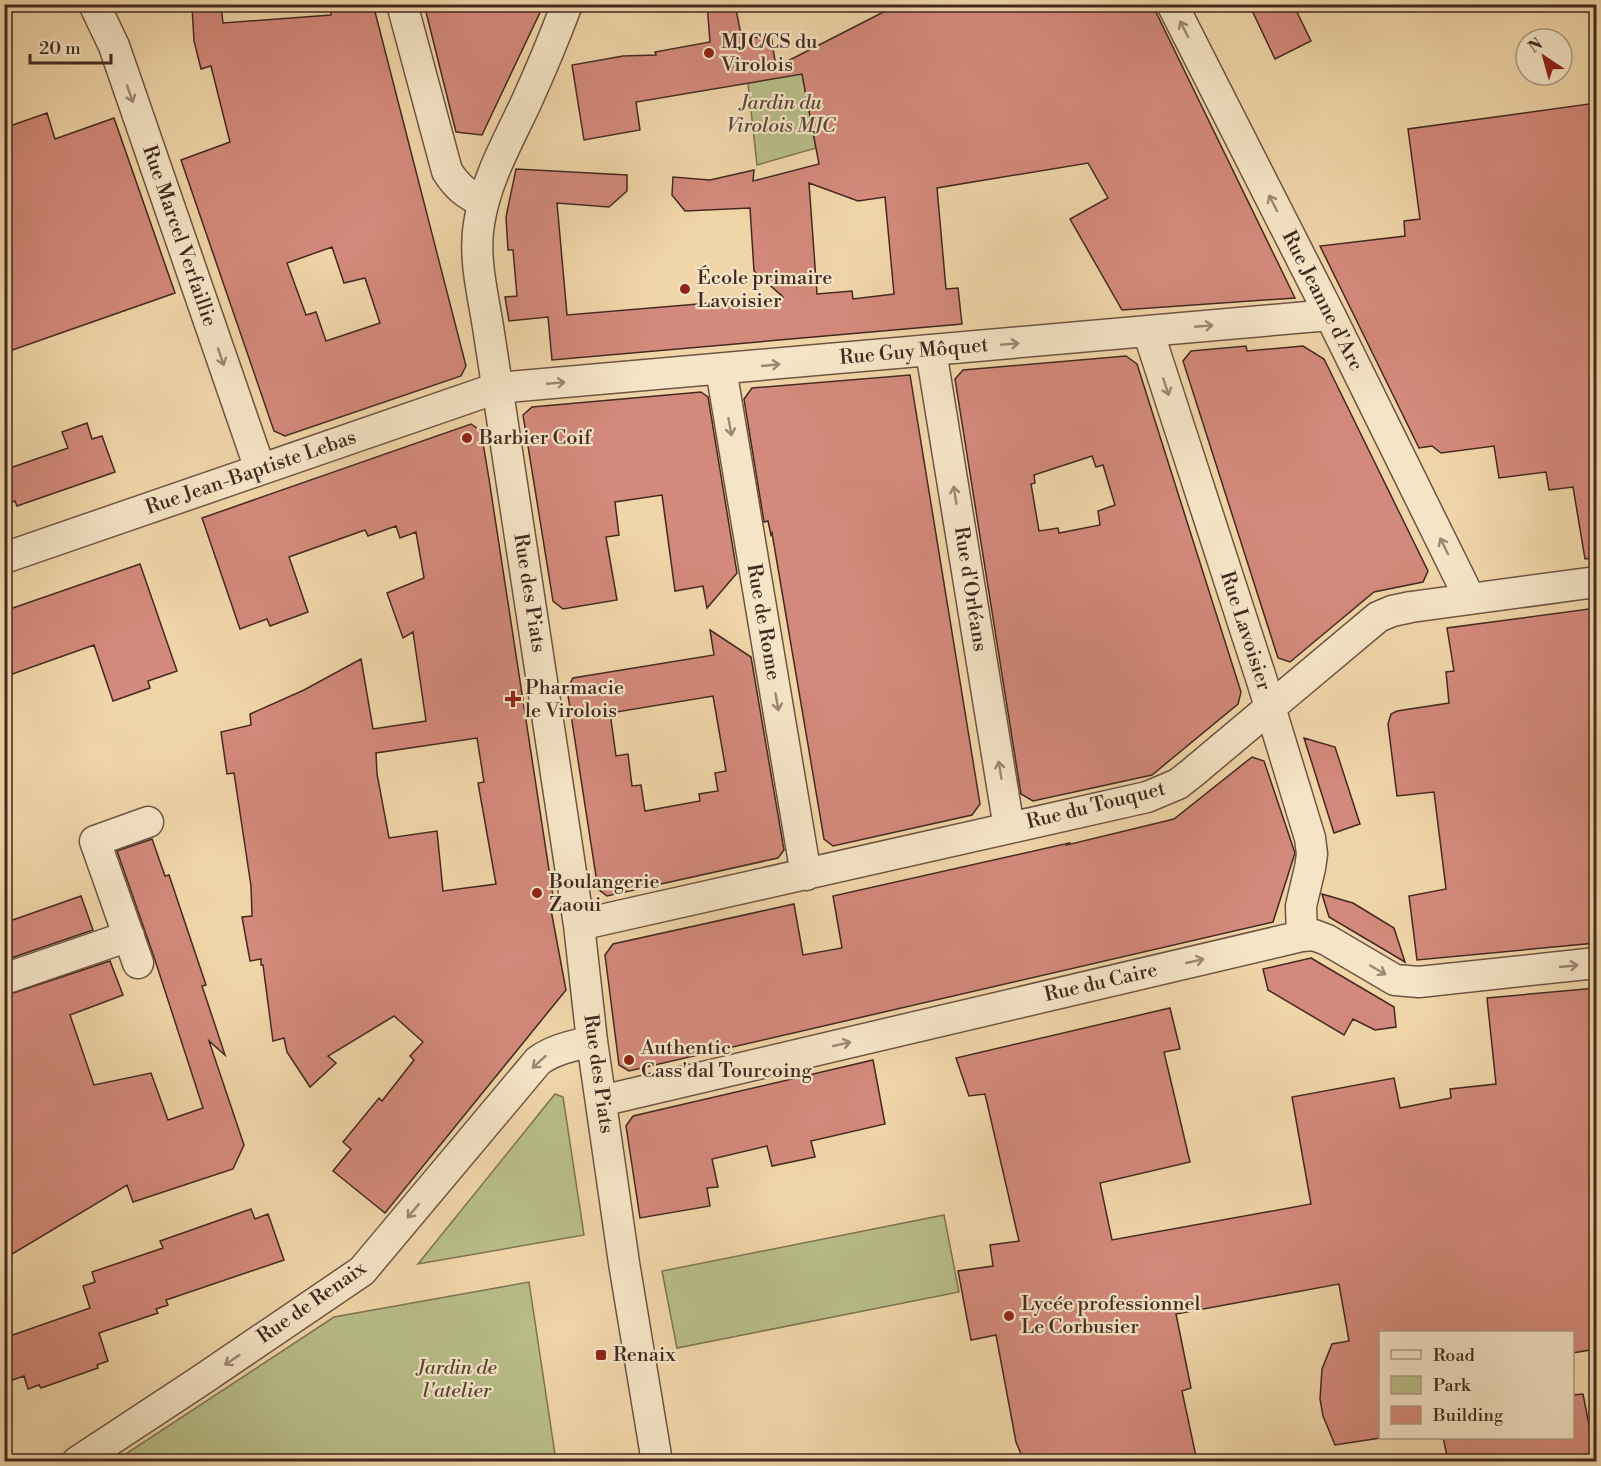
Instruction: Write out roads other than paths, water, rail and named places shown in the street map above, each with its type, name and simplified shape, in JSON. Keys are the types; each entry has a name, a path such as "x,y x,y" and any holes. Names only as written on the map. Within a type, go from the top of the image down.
{"street":[{"name":"Rue Marcel Verfaillie","path":"94,4 114,46 260,469"},
{"path":"402,4 447,171 465,194 483,202"},
{"name":"Rue des Piats","path":"567,4 547,57 506,145 483,202 478,226 479,262 579,925 592,1041 624,1263 657,1461"},
{"name":"Rue des Piats","path":"547,57 580,4"},
{"name":"Rue Jeanne d'Arc","path":"1172,4 1470,598"},
{"name":"Rue Guy Môquet","path":"497,388 1330,315"},
{"name":"Rue Lavoisier","path":"1148,331 1310,838 1311,868 1301,906 1302,936"},
{"name":"Rue d'Orléans","path":"931,351 1009,828"},
{"name":"Rue de Rome","path":"721,369 806,875"},
{"name":"Rue Jean-Baptiste Lebas","path":"4,558 497,388"},
{"name":"Rue du Touquet","path":"579,925 1147,797 1165,790 1192,773 1378,617 1411,607 1596,582"},
{"path":"4,980 134,950 95,841 148,822"},
{"name":"Rue du Caire","path":"601,1101 1302,936 1314,935 1327,940 1395,980 1406,982 1596,963"},
{"name":"Rue de Renaix","path":"77,1461 362,1271 538,1061 558,1050 592,1041"}],"place":[{"name":"MJC/CS du Virolois","path":"709,53"},
{"name":"École primaire Lavoisier","path":"685,289"},
{"name":"Barbier Coif","path":"467,438"},
{"name":"Pharmacie le Virolois","path":"513,699"},
{"name":"Boulangerie Zaoui","path":"537,893"},
{"name":"Authentic Cass'dal Tourcoing","path":"629,1060"},
{"name":"Lycée professionnel Le Corbusier","path":"1009,1316"},
{"name":"Renaix","path":"601,1355"}],"park label":[{"name":"Jardin du Virolois MJC","path":"781,114"},
{"name":"Jardin de l'atelier","path":"457,1380"}]}
